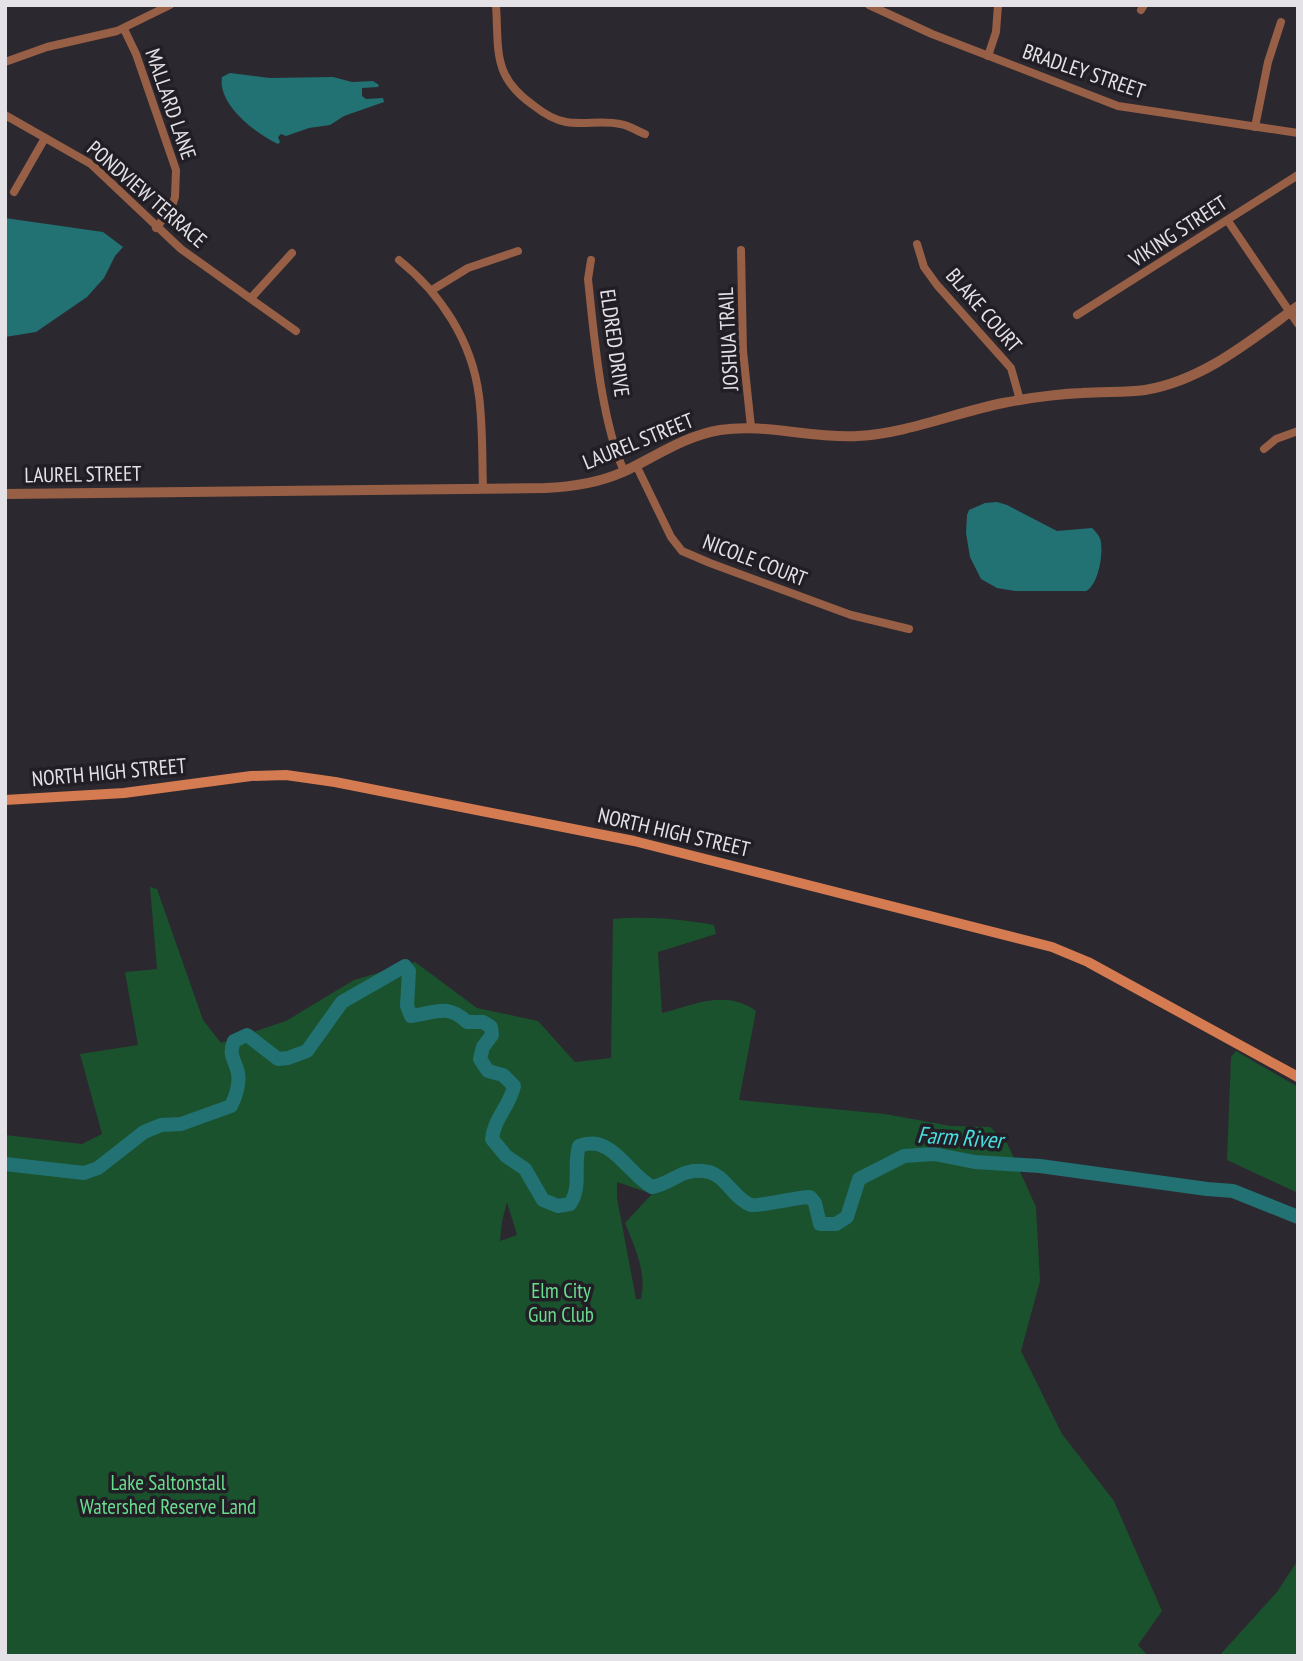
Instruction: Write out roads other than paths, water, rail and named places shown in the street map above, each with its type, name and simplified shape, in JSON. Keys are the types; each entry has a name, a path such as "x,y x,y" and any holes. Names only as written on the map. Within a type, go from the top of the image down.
{"main road":[{"name":"NORTH HIGH STREET","path":"5,800 98,795 239,777 286,775 335,782 634,841 1052,947 1088,962 1298,1077"}],"street":[{"path":"5,62 47,47 124,29 170,5"},
{"path":"496,5 502,73 523,98 558,120 623,124 645,134"},
{"name":"BRADLEY STREET","path":"869,5 912,26 1129,109 1298,133"},
{"path":"988,56 996,32 999,5"},
{"path":"1255,127 1268,62 1281,22"},
{"name":"MALLARD LANE","path":"124,29 136,54 176,170 175,197 171,209 156,228"},
{"name":"PONDVIEW TERRACE","path":"5,115 91,164 181,249 296,331"},
{"path":"14,192 45,138"},
{"name":"VIKING STREET","path":"1077,315 1298,175"},
{"path":"1228,221 1294,309 1298,324"},
{"name":"BLAKE COURT","path":"917,244 924,267 937,285 1011,368 1020,400"},
{"name":"JOSHUA TRAIL","path":"741,250 743,351 751,427"},
{"path":"432,290 468,268 518,251"},
{"path":"251,298 292,253"},
{"path":"399,260 432,290 453,321 468,352 481,409 483,489"},
{"name":"ELDRED DRIVE","path":"591,260 589,291 604,397 615,448 624,471"},
{"name":"LAUREL STREET","path":"5,494 564,487 596,481 636,466 700,435 728,429 751,427 840,436 870,435 910,428 971,410 1020,400 1080,393 1145,390 1178,381 1208,368 1294,309"},
{"path":"1264,449 1276,439 1298,431"},
{"name":"NICOLE COURT","path":"636,466 674,543 682,551 851,615 909,629"}],"water":[{"path":"230,73 270,78 333,77 352,82 373,81 378,87 362,88 362,96 366,99 383,98 384,102 344,116 330,125 309,128 286,136 281,134 278,144 249,126 232,107 222,87 222,77"},
{"path":"5,218 103,232 123,247 115,256 104,278 87,297 36,332 5,337"},
{"path":"997,502 1057,531 1092,528 1100,539 1101,549 1099,570 1090,588 1086,591 1015,591 997,588 981,579 970,557 966,533 967,515 969,510 985,503"}],"waterway":[{"name":"Farm River","path":"5,1164 84,1173 98,1168 144,1132 161,1125 181,1124 231,1106 238,1082 232,1054 234,1041 247,1035 278,1059 307,1051 342,1002 405,966 409,971 407,1006 411,1016 447,1011 467,1022 483,1022 491,1027 492,1035 483,1047 480,1059 488,1071 503,1075 514,1086 492,1139 506,1156 525,1169 543,1200 558,1206 570,1204 574,1197 579,1146 590,1143 610,1150 652,1187 688,1172 703,1171 717,1176 751,1205 810,1197 815,1203 820,1224 836,1224 847,1217 859,1179 904,1156 934,1154 975,1162 1040,1166 1233,1191 1298,1217"}],"park label":[{"name":"Elm City Gun Club","path":"561,1302"},
{"name":"Lake Saltonstall Watershed Reserve Land","path":"168,1494"}]}
